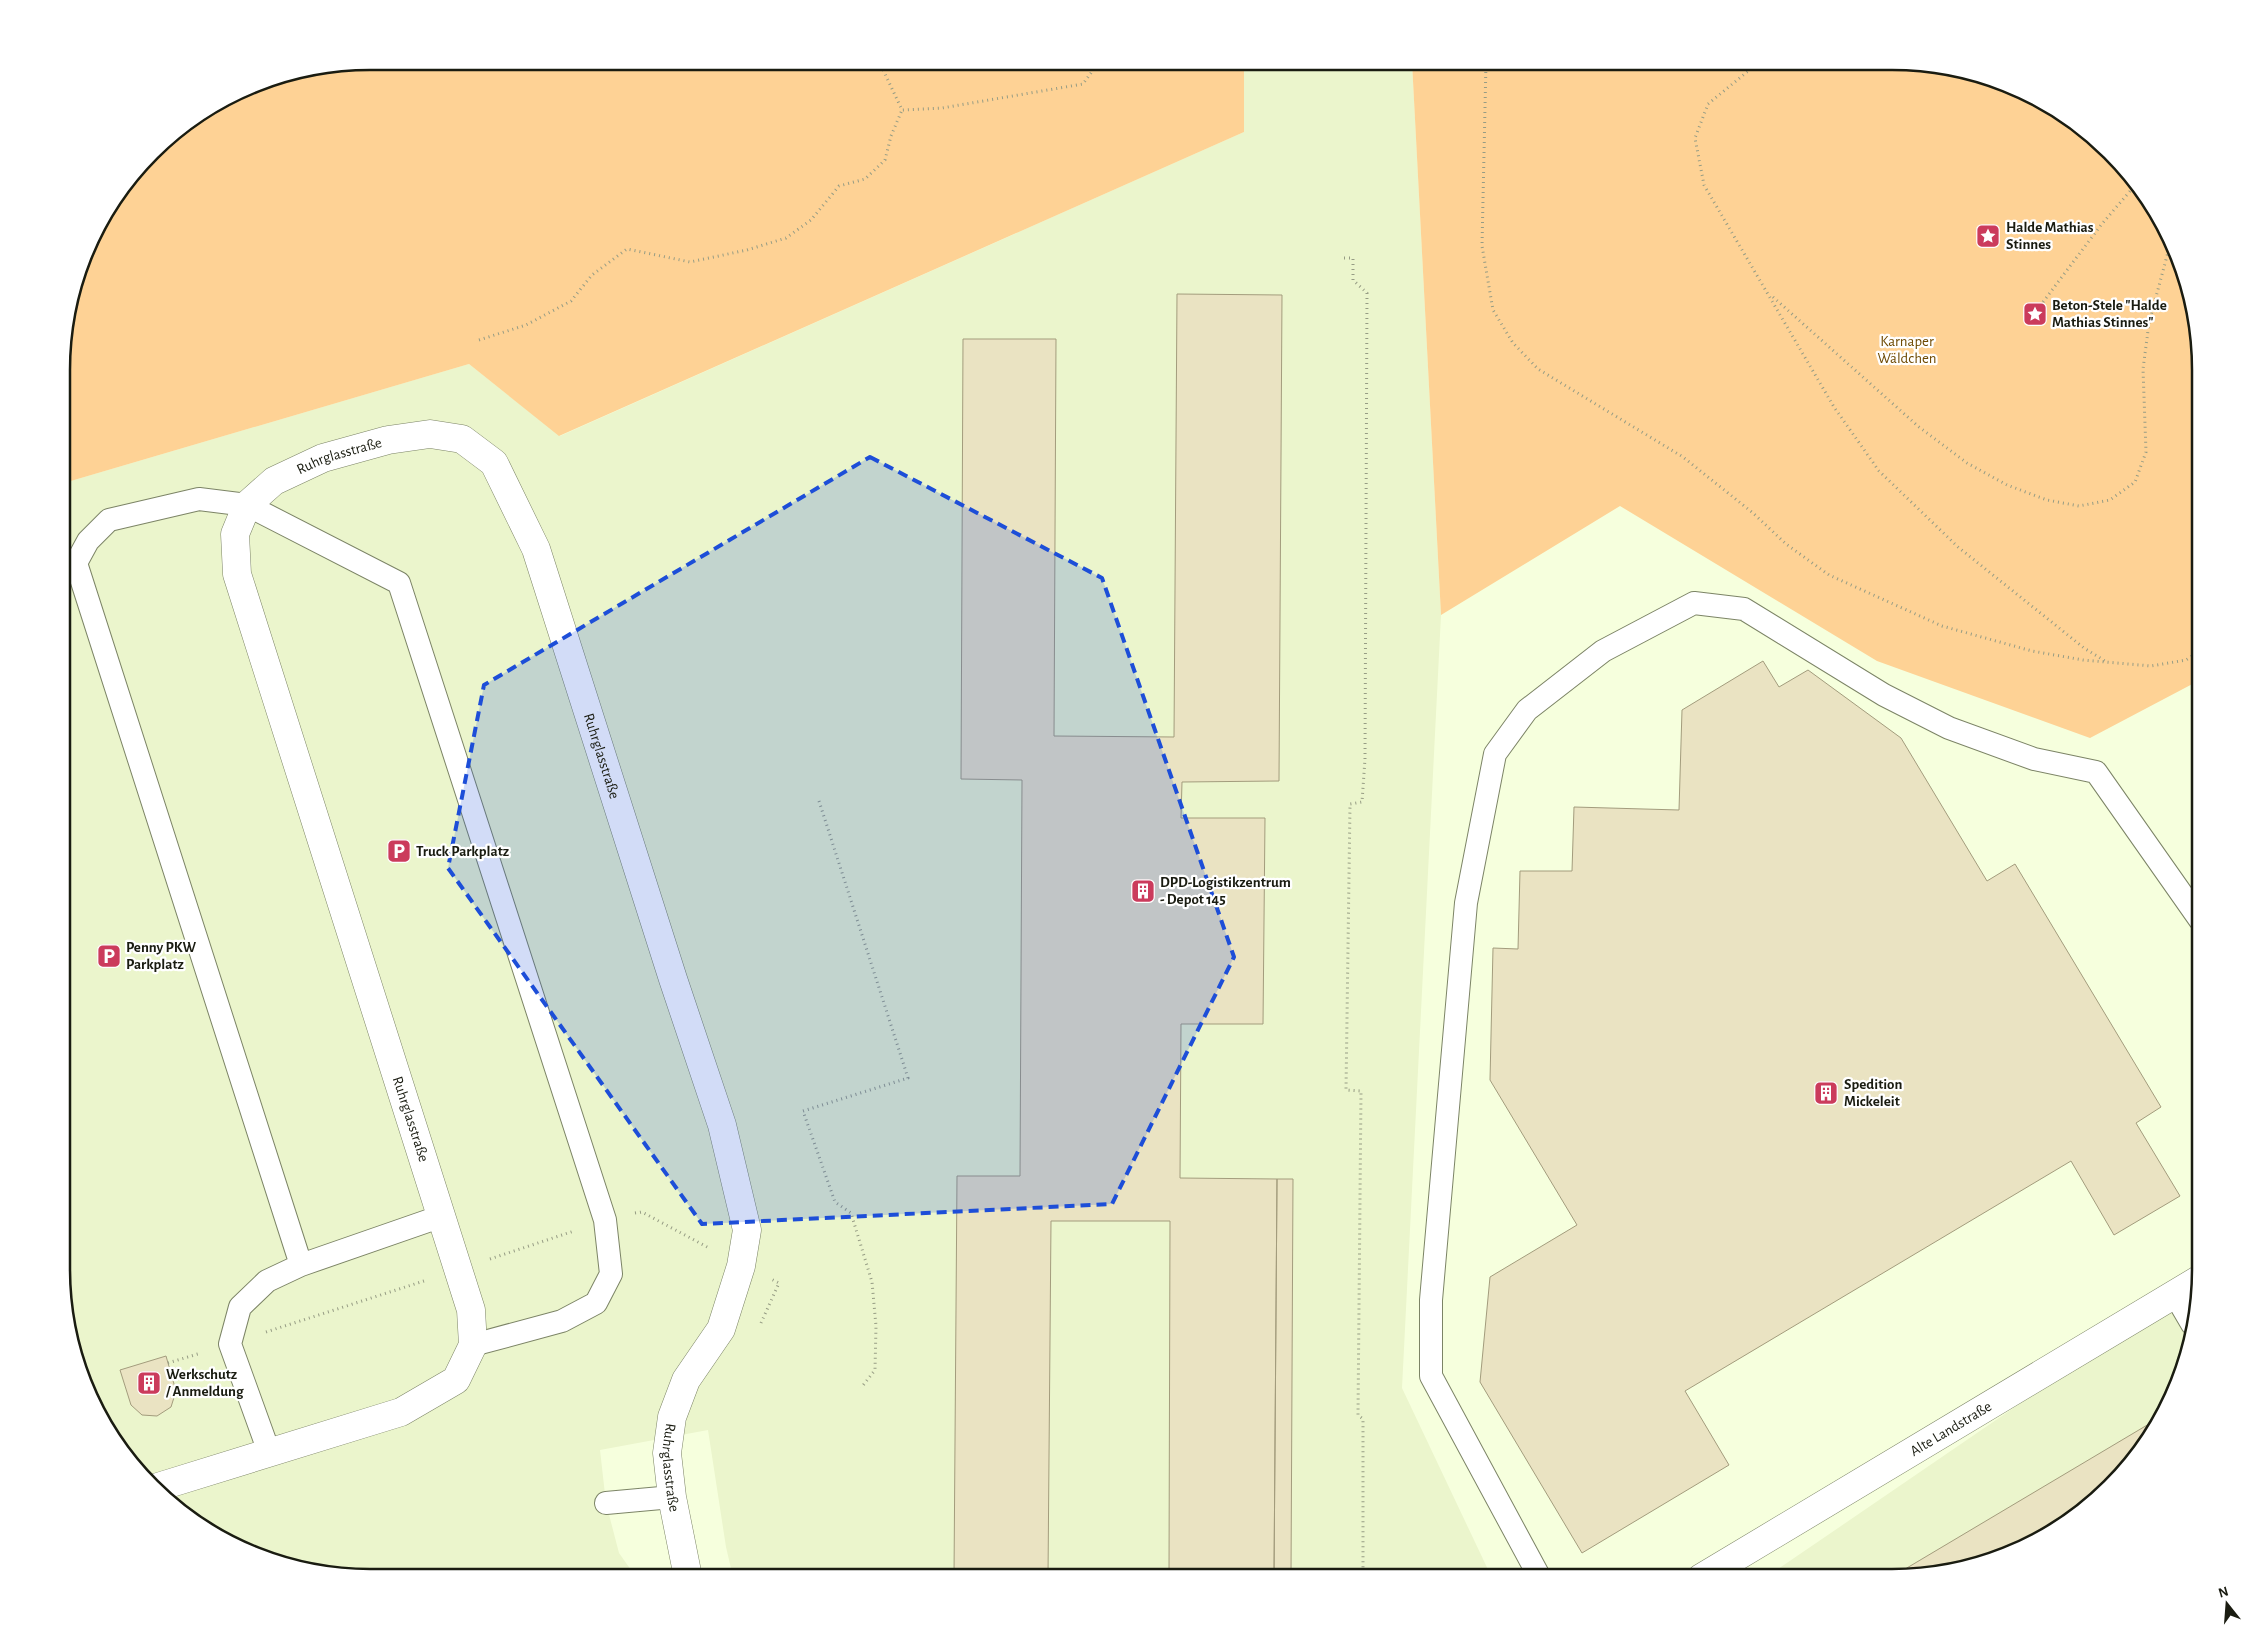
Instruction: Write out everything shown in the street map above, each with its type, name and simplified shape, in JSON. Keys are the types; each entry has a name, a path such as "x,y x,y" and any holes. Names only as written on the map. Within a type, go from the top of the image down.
{"street":[{"name":"Ruhrglasstraße","path":"163,1486 401,1412 456,1380 473,1345 471,1310 237,574 236,534 247,505 274,481 323,458 388,440 430,434 462,439 494,463 536,549 673,979 722,1126 746,1230 741,1266 721,1329 686,1380 672,1416 667,1453 672,1497 686,1569"},
{"name":"Alte Landstraße","path":"1716,1569 2191,1284"}],"lane":[{"path":"301,1265 76,563 88,541 109,520 199,499 247,505 398,583 605,1220 611,1274 596,1303 562,1321 473,1345"},
{"path":"1535,1569 1431,1376 1431,1300 1466,903 1495,754 1527,710 1603,651 1694,603 1744,609 1884,695 1949,728 2034,760 2096,772 2192,909"},
{"path":"269,1452 230,1344 240,1307 267,1281 301,1265 442,1216"},
{"path":"2174,1295 2188,1317"},
{"path":"606,1503 672,1497"}],"path":[{"path":"479,340 526,324 571,302 592,275 627,249 690,262 746,250 786,238 811,220 839,186 865,179 885,160 891,136 902,110 883,70"},
{"path":"902,110 951,106 1083,84 1093,70"},
{"path":"1486,70 1482,246 1493,310 1513,343 1538,369 1683,457 1754,513 1786,544 1829,575 1942,626 2032,652 2083,660 2151,666 2186,660 2192,656"},
{"path":"1751,70 1708,104 1695,138 1704,185 1834,407 1878,471 1958,547 2084,648 2106,661"},
{"path":"2040,306 2101,225 2132,190"},
{"path":"1769,294 1804,323 1919,427 1967,463 2007,485 2047,500 2079,506 2110,500 2134,482 2146,452 2144,369 2149,322 2168,253"},
{"path":"1344,258 1353,258 1353,280 1367,293 1365,759 1362,802 1350,804 1346,1090 1361,1090 1358,1415 1363,1419 1363,1569"},
{"path":"819,801 908,1078 804,1110 835,1202 851,1213 872,1282 876,1326 876,1370 861,1388"}],"highlighted area":[{"path":"870,457 1102,578 1234,957 1112,1204 702,1224 448,868 484,685"}],"shaded area":[{"path":"1244,70 1412,70 1441,615 1402,1388 1488,1569 731,1569 708,1430 600,1450 606,1503 619,1553 630,1569 370,1569 331,1566 292,1559 255,1546 220,1529 187,1507 144,1467 110,1419 86,1366 80,1347 73,1308 70,1269 70,481 469,364 560,436 1244,132"},
{"path":"2191,1292 2182,1347 2161,1402 2141,1436 2118,1467 2090,1495 2059,1518 2042,1529 2007,1546 1970,1559 1951,1563 1892,1569 1778,1569 2173,1299"}],"green space":[{"path":"370,70 1244,70 1244,132 559,436 469,364 70,481 70,370 73,331 80,292 101,237 132,187 172,144 220,110 273,86 311,76"},
{"name":"Karnaper Wäldchen","path":"1412,70 1892,70 1951,76 1989,86 2025,101 2075,132 2118,172 2152,220 2169,255 2182,292 2191,350 2192,684 2090,738 1877,661 1620,506 1441,615"}],"building":[{"name":"DPD-Logistikzentrum - Depot 145","path":"1177,294 1282,295 1279,781 1182,782 1181,818 1265,818 1263,1024 1181,1024 1180,1178 1277,1179 1274,1569 1169,1569 1170,1221 1051,1221 1048,1569 954,1569 957,1176 1020,1176 1022,780 961,779 963,339 1056,339 1054,736 1174,737"},
{"name":"Spedition Mickeleit","path":"1763,661 1779,687 1808,670 1901,738 1987,881 2015,864 2161,1107 2136,1123 2180,1196 2114,1235 2071,1161 1685,1391 1729,1465 1582,1553 1480,1382 1490,1277 1577,1225 1490,1080 1493,948 1518,949 1520,871 1572,871 1574,807 1679,810 1682,710"},
{"path":"1277,1179 1293,1179 1291,1569 1274,1569"},
{"name":"Werkschutz / Anmeldung","path":"166,1356 176,1391 171,1407 157,1416 142,1415 131,1405 120,1370"},
{"path":"2149,1424 2118,1467 2090,1495 2042,1529 2007,1546 1970,1559 1906,1568"}],"place":[{"name":"Halde Mathias Stinnes","path":"1988,236"},
{"name":"Beton-Stele \"Halde Mathias Stinnes\"","path":"2035,314"},
{"name":"Truck Parkplatz","path":"399,851"},
{"name":"DPD-Logistikzentrum - Depot 145","path":"1143,891"},
{"name":"Penny PKW Parkplatz","path":"109,956"},
{"name":"Spedition Mickeleit","path":"1826,1093"},
{"name":"Werkschutz / Anmeldung","path":"149,1383"}]}
